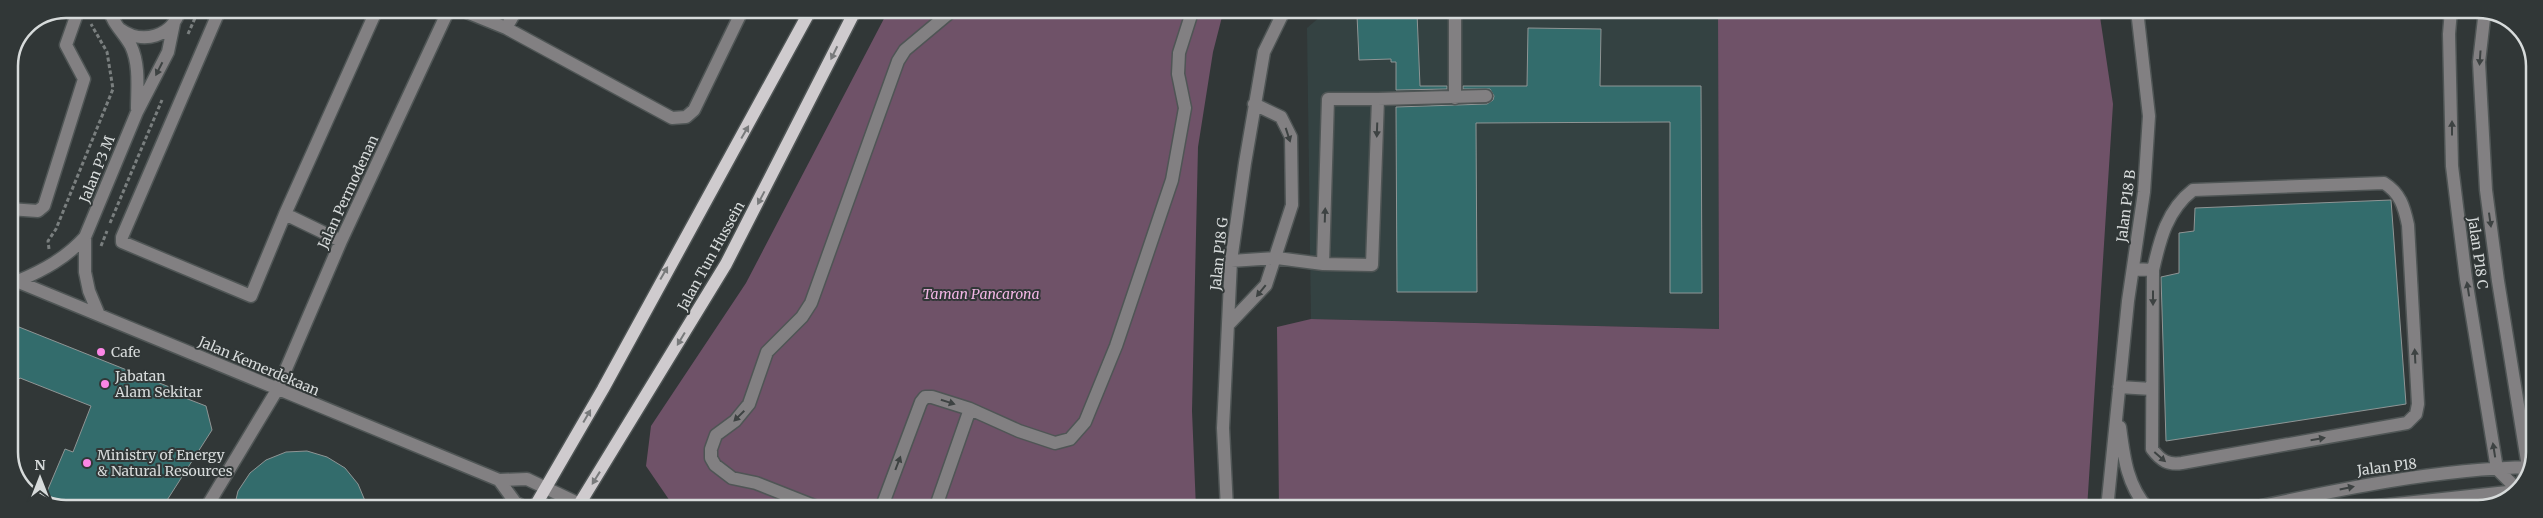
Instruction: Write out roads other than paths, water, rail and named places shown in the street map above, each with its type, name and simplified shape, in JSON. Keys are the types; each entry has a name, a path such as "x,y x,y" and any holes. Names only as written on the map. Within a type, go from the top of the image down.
{"main road":[{"path":"539,500 806,18"},
{"name":"Jalan Tun Hussein","path":"585,500 726,264 851,18"}],"street":[{"path":"18,210 38,211 44,206 84,79 66,45 79,18"},
{"name":"Jalan P3 M","path":"113,18 132,48 138,74 137,112"},
{"name":"Jalan P3 M","path":"18,278 56,263 71,252 85,237 137,112 168,52 176,18"},
{"path":"216,18 122,237 122,242 251,296 285,214 373,18"},
{"name":"Jalan Permodenan","path":"211,500 277,390 341,241 445,18"},
{"path":"482,18 506,28 672,118 686,117 694,110 739,18"},
{"path":"506,28 512,18"},
{"path":"801,500 756,483 732,478 723,473 711,458 711,449 716,435 744,413 753,395 766,352 802,318 811,303 898,61 905,50 944,18"},
{"path":"884,500 921,402 925,398 932,397 970,409 1019,430 1055,442 1070,439 1085,422 1116,346 1172,180 1185,108 1178,74 1179,53 1190,18"},
{"name":"Jalan P18 G","path":"1227,500 1223,428 1231,261 1254,104 1264,52 1281,18"},
{"path":"1455,98 1456,18"},
{"name":"Jalan P18 B","path":"2108,500 2117,405 2144,192 2149,116 2138,18"},
{"name":"Jalan P18 C","path":"2451,18 2449,34 2452,166 2466,279 2497,469"},
{"name":"Jalan P18 C","path":"2484,18 2479,62 2486,190 2498,281 2526,444"},
{"path":"118,27 127,34 147,38 157,36 174,23"},
{"path":"1323,264 1328,99 1486,96"},
{"path":"1231,261 1277,258 1323,264 1372,265 1378,99"},
{"path":"1228,325 1266,285 1277,258 1292,205 1291,137 1281,117 1254,104"},
{"path":"2384,182 2395,190 2403,204 2408,225 2418,409 2412,420 2407,423 2171,465 2159,459 2152,449 2153,270 2168,217 2180,200 2193,190 2384,182"},
{"path":"285,214 341,241"},
{"name":"Jalan P3 M","path":"85,237 85,272 89,291 99,315"},
{"path":"2133,269 2153,270"},
{"name":"Jalan Kemerdekaan","path":"18,282 499,480 528,479 567,500"},
{"path":"2119,388 2152,389"},
{"name":"Jalan P18 B","path":"2117,405 2126,469 2136,495 2140,500"},
{"path":"938,500 970,409"},
{"name":"Jalan P18","path":"2290,500 2355,486 2523,467"},
{"path":"2497,469 2513,485"},
{"path":"499,480 514,500"},
{"path":"2429,500 2505,491"}],"place":[{"name":"Cafe","path":"101,352"},
{"name":"Jabatan Alam Sekitar","path":"105,384"},
{"name":"Ministry of Energy & Natural Resources","path":"87,463"}],"park label":[{"name":"Taman Pancarona","path":"981,294"}]}
